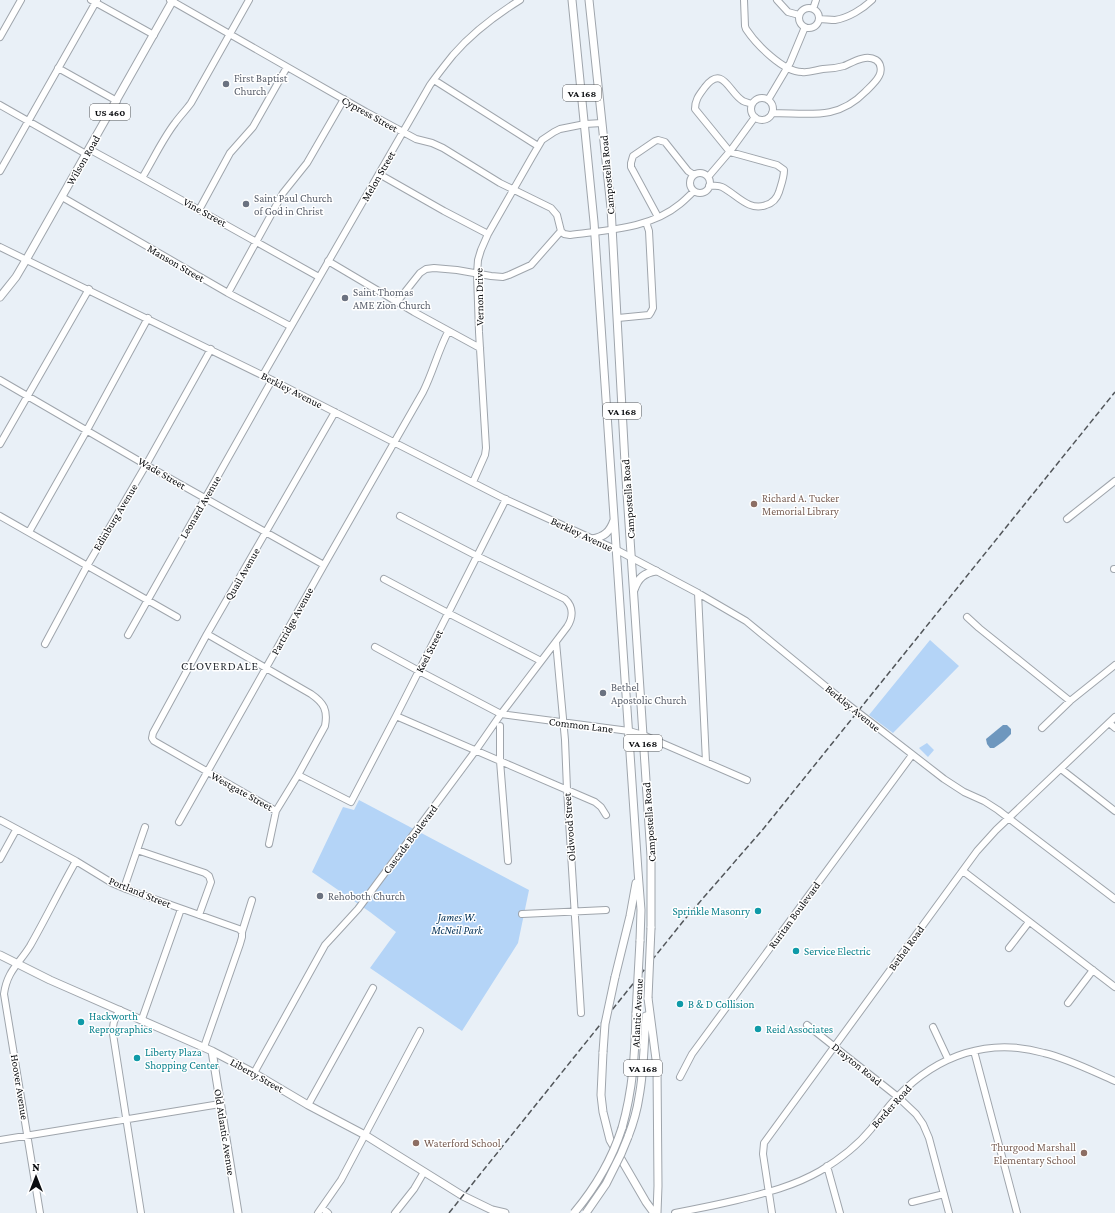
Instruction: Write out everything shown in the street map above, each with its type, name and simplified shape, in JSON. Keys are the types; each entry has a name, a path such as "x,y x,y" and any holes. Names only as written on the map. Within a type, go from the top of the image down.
{"main road":[{"name":"Wilson Road","path":"0,297 16,277 26,260 154,35 172,0"},
{"name":"Campostella Road","path":"572,0 595,232 638,871"},
{"name":"Campostella Road","path":"589,0 612,230 625,463 651,856 652,882 648,998"},
{"path":"592,539 601,537 607,533 615,518"},
{"path":"634,590 637,582 643,576 649,572 656,571"},
{"path":"638,871 630,916 610,997 605,1024 602,1052 601,1095 603,1112 610,1140 646,1202 656,1213"},
{"name":"Atlantic Avenue","path":"574,1213 600,1178 615,1148 628,1106 633,1080 641,910 638,871"},
{"name":"Liberty Street","path":"0,956 50,980 142,1019 212,1051 365,1135 463,1196 492,1210 505,1213"},
{"path":"648,998 657,1067 658,1178 656,1213"},
{"name":"Atlantic Avenue","path":"586,1213 606,1184 621,1154 635,1116 641,1084 648,998"},
{"name":"Old Atlantic Avenue","path":"212,1051 238,1213"}],"street":[{"path":"0,36 22,0"},
{"name":"Cypress Street","path":"172,0 402,132 416,139 432,143 443,148 500,183 551,208 557,216 561,231"},
{"path":"142,178 175,122 185,112 249,0"},
{"name":"Melon Street","path":"263,375 402,132 434,80 453,55 472,36 488,22 520,0"},
{"path":"744,0 746,29 770,56 787,67 802,72 839,67 854,60 869,58 876,60 881,68 881,73 878,78 859,98 837,111 824,114 772,113"},
{"path":"777,0 788,12 799,15"},
{"path":"813,9 816,0"},
{"path":"819,19 840,19 864,8 872,0"},
{"path":"0,171 95,1 154,35"},
{"path":"804,9 813,9 818,12 819,19 817,24 811,28 805,27 800,23 799,15 804,9"},
{"path":"768,100 787,67 805,27"},
{"path":"199,210 230,153 253,127 287,67"},
{"path":"58,68 116,100"},
{"path":"709,186 717,186 722,188 750,206 758,207 769,204 777,197 784,175 784,170 777,165 730,152 696,112 695,106 697,98 711,80 719,78 724,80 742,100 752,104"},
{"path":"434,80 538,146"},
{"path":"762,98 768,100 772,105 772,113 769,117 761,120 755,117 751,112 754,101 762,98"},
{"path":"228,293 283,193 307,163 344,100"},
{"name":"Vine Street","path":"0,105 87,152 142,178 319,277"},
{"path":"708,177 700,173 694,175 690,179 690,187 699,193 707,191 709,186 708,177 730,152 755,117"},
{"name":"Vernon Drive","path":"473,482 485,455 486,448 480,348 478,274 478,260 481,250 488,234 542,140 560,129 585,124 602,123"},
{"path":"658,217 631,167 630,163 633,156 656,141 662,141 665,142 688,171 694,175"},
{"path":"379,174 488,234"},
{"path":"397,302 420,273 426,269 434,268 504,277 531,265 561,231 566,235 595,232 612,230 646,222 680,205 694,191"},
{"name":"Manson Street","path":"62,197 228,293 290,326"},
{"path":"618,318 649,314 652,312 649,232 646,222"},
{"name":"Berkley Avenue","path":"0,247 211,349 506,499 632,557 746,621 912,755 959,789 984,801 1009,818 1115,900"},
{"path":"328,261 448,332 480,348"},
{"path":"0,444 89,289"},
{"path":"29,532 148,318"},
{"name":"Partridge Avenue","path":"179,822 423,392 430,378 437,355 448,332"},
{"name":"Edinburg Avenue","path":"45,644 86,566 146,465 211,349"},
{"name":"Wade Street","path":"0,380 146,465 324,565"},
{"name":"Leonard Avenue","path":"128,634 272,380"},
{"name":"Quail Avenue","path":"152,738 154,730 207,634 335,412"},
{"path":"1067,519 1115,481"},
{"name":"Keel Street","path":"298,775 351,802 506,499"},
{"path":"0,516 178,617"},
{"path":"400,516 477,556"},
{"name":"Cascade Boulevard","path":"254,1073 325,945 358,909 501,714 570,623 572,614 568,601 477,556"},
{"path":"384,579 448,614 541,661"},
{"path":"698,593 706,762"},
{"path":"967,617 1070,701"},
{"path":"207,634 266,667"},
{"name":"Oldwood Street","path":"556,642 562,722 565,740 581,1013"},
{"path":"375,647 501,714"},
{"path":"1042,728 1070,701 1115,665"},
{"name":"Westgate Street","path":"152,738 154,741 276,811 298,775 325,726 326,721 323,704 266,667"},
{"name":"Common Lane","path":"501,714 629,731 643,735 747,780"},
{"path":"396,716 567,789 598,804 606,815"},
{"name":"Bethel Road","path":"772,1213 763,1154 764,1143 986,840 1115,717"},
{"path":"1108,723 1115,728"},
{"path":"500,726 500,761 508,861"},
{"name":"Ruritan Boulevard","path":"680,1077 692,1054 912,755"},
{"path":"1061,768 1115,811"},
{"path":"269,844 276,811"},
{"name":"Portland Street","path":"0,820 16,830 76,861 112,883 239,929 242,932"},
{"path":"124,888 145,827"},
{"path":"0,859 16,830"},
{"path":"137,850 205,873 209,876 211,882 199,915"},
{"name":"Hoover Avenue","path":"40,1213 4,994 6,984 16,964 28,949 76,861"},
{"path":"963,871 1115,987"},
{"path":"204,1047 240,944 242,932 252,900"},
{"path":"142,1019 181,909"},
{"path":"522,914 606,910"},
{"path":"1010,948 1029,922"},
{"path":"1068,1003 1093,970"},
{"path":"308,1104 372,988"},
{"path":"120,1010 116,1016 112,1028 112,1034 141,1213"},
{"name":"Drayton Road","path":"807,1025 898,1097 916,1114 923,1124 929,1138 949,1213"},
{"path":"933,1027 948,1059"},
{"path":"328,1213 320,1210 341,1180 420,1031"},
{"name":"Border Road","path":"675,1213 769,1193 802,1180 845,1154 865,1136 898,1097 919,1077 934,1066 966,1052 1005,1047 1026,1048 1065,1059 1115,1081"},
{"path":"974,1050 1017,1213"},
{"path":"0,1140 220,1104"},
{"path":"827,1166 840,1213"},
{"path":"395,1213 414,1189 424,1172"},
{"path":"912,1202 944,1194"}],"green space":[{"path":"930,640 959,666 893,733 869,715"},
{"path":"927,743 934,750 928,757 919,748"},
{"name":"James W. McNeil Park","path":"359,800 529,890 518,943 462,1031 370,968 396,932 312,872 343,807 354,810"}],"shaded area":[{"path":"1003,725 1007,725 1011,729 1011,734 994,748 990,748 986,739"}],"railway":[{"path":"449,1213 685,919 764,828 1115,392"}],"place":[{"name":"First Baptist Church","path":"226,84"},
{"name":"Saint Paul Church of God in Christ","path":"246,204"},
{"name":"Saint Thomas AME Zion Church","path":"345,298"},
{"name":"Richard A. Tucker Memorial Library","path":"754,504"},
{"name":"Bethel Apostolic Church","path":"603,693"},
{"name":"Rehoboth Church","path":"320,896"},
{"name":"Sprinkle Masonry","path":"758,911"},
{"name":"Service Electric","path":"796,951"},
{"name":"B & D Collision","path":"680,1004"},
{"name":"Hackworth Reprographics","path":"81,1022"},
{"name":"Reid Associates","path":"758,1029"},
{"name":"Liberty Plaza Shopping Center","path":"137,1058"},
{"name":"Waterford School","path":"416,1143"},
{"name":"Thurgood Marshall Elementary School","path":"1084,1153"}],"district":[{"name":"CLOVERDALE","path":"220,666"}]}
